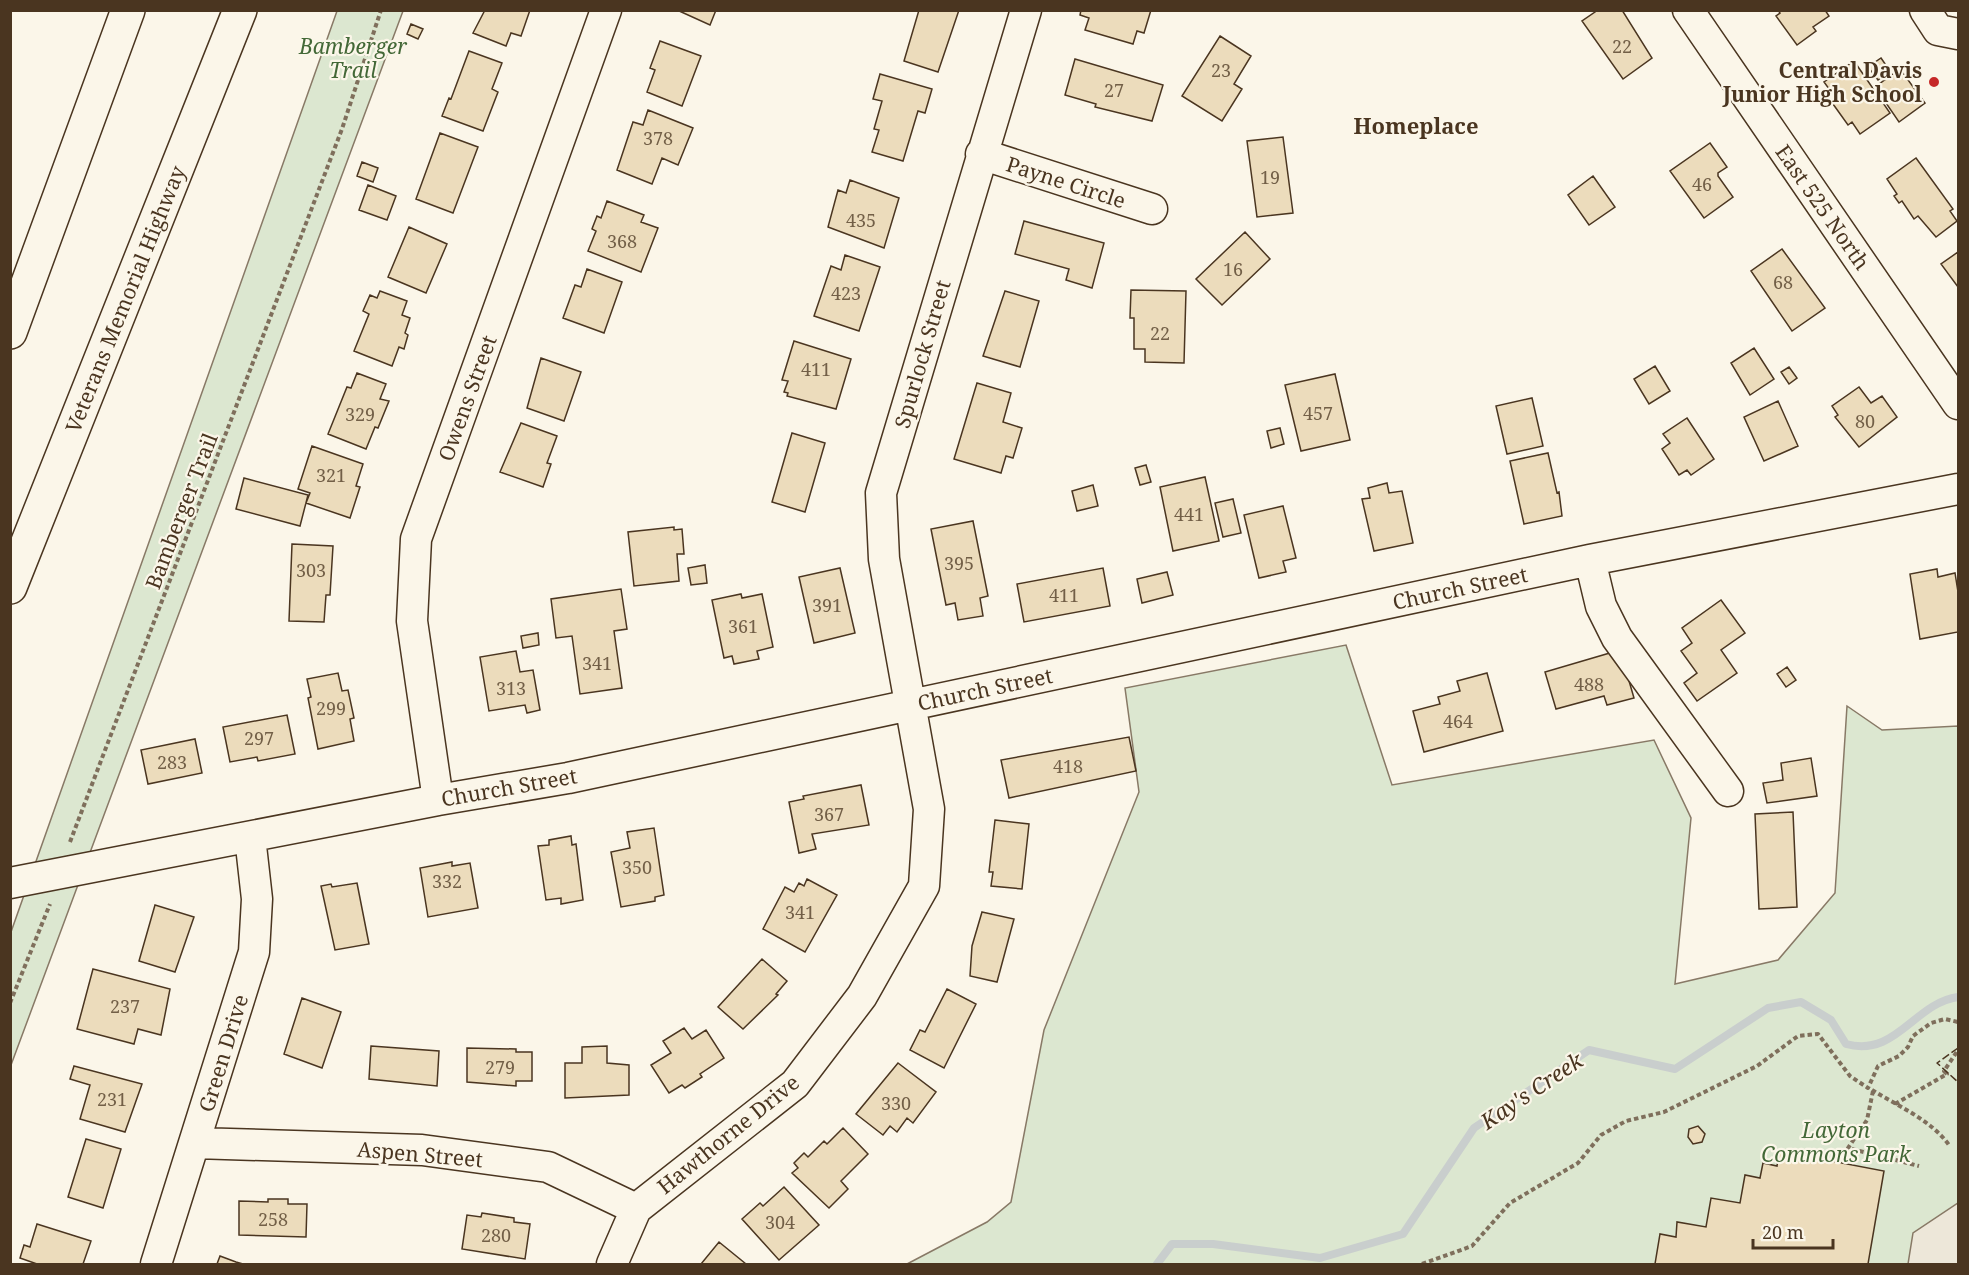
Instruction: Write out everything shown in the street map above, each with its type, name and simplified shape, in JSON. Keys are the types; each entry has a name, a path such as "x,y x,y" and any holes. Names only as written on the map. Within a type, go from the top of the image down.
{"highway":[{"path":"10,332 128,10"},
{"name":"Veterans Memorial Highway","path":"10,587 240,10"}],"street":[{"name":"Owens Street","path":"438,800 412,621 416,539 606,10"},
{"name":"Spurlock Street","path":"911,705 884,559 881,493 1026,10"},
{"name":"East 525 North","path":"1688,10 1959,404"},
{"path":"1924,10 1938,30 1959,34"},
{"name":"Payne Circle","path":"981,154 1152,209"},
{"name":"Church Street","path":"10,883 438,800 568,778 1590,560 1959,489"},
{"path":"1590,560 1600,606 1617,638 1728,791"},
{"name":"Hawthorne Drive","path":"612,1264 636,1209 795,1084 862,996 924,886 929,809 911,705"},
{"name":"Green Drive","path":"156,1264 254,952 257,899 250,837"},
{"name":"Aspen Street","path":"195,1143 422,1150 548,1167 636,1209"}],"path":[{"name":"Bamberger Trail","path":"67,852 342,129 381,10"},
{"path":"10,1003 52,898"},
{"path":"1919,1166 1848,1148 1867,1120 1871,1090 1878,1066 1899,1056 1920,1029 1945,1019 1959,1022"},
{"path":"1422,1264 1472,1246 1510,1203 1578,1163 1601,1135 1626,1121 1664,1112 1710,1090 1757,1066 1797,1036 1818,1034 1850,1076 1941,1134 1949,1145"},
{"path":"1894,1104 1947,1074 1944,1071 1959,1050"}],"green space":[{"name":"Bamberger Trail","path":"337,11 403,11 11,1065 11,932"},
{"name":"Layton Commons Park","path":"1346,645 1392,785 1654,740 1691,818 1675,984 1778,960 1835,893 1847,706 1882,730 1958,726 1958,1264 907,1264 987,1222 1011,1202 1044,1030 1139,792 1125,688"}],"shaded area":[{"path":"1958,1203 1958,1264 1908,1264 1913,1233"}],"building":[{"path":"485,10 530,10 521,36 511,33 506,46 473,33"},
{"path":"677,10 716,10 710,25"},
{"path":"919,10 959,10 938,72 904,61"},
{"path":"1081,10 1151,10 1144,33 1137,31 1133,44 1085,30 1089,18 1080,15"},
{"path":"1598,10 1622,10 1652,58 1623,79 1582,21"},
{"path":"1778,10 1825,10 1829,16 1813,27 1816,31 1797,45 1776,16 1780,13"},
{"path":"411,24 423,29 418,39 407,34"},
{"path":"1220,36 1251,56 1234,84 1242,89 1222,121 1182,96"},
{"path":"660,41 701,56 682,106 647,92 655,70 650,68"},
{"path":"469,51 502,63 492,89 498,92 483,131 442,116"},
{"path":"1881,58 1890,71 1878,80 1868,67"},
{"path":"1075,59 1163,85 1152,121 1095,107 1096,104 1065,95"},
{"path":"1854,61 1890,113 1860,134 1852,122 1848,125 1833,104 1837,100 1824,82"},
{"path":"1900,69 1925,103 1899,122 1875,87"},
{"path":"880,74 932,89 925,113 918,111 903,161 872,152 879,130 874,129 882,101 873,99"},
{"path":"648,110 693,128 678,165 662,158 652,184 617,170 633,122 643,125"},
{"path":"440,133 478,147 453,213 416,199"},
{"path":"1283,137 1293,213 1257,217 1247,141"},
{"path":"1710,143 1727,167 1718,173 1718,176 1733,197 1704,218 1670,171"},
{"path":"1916,158 1953,209 1950,211 1957,221 1936,237 1918,216 1914,219 1902,201 1899,203 1894,196 1897,194 1887,179"},
{"path":"362,162 378,168 373,182 357,176"},
{"path":"1593,176 1615,207 1589,225 1568,195"},
{"path":"850,180 899,198 884,248 828,227 838,190 846,193"},
{"path":"368,185 396,196 387,220 359,210"},
{"path":"607,201 644,215 641,222 658,228 641,272 588,251 596,231 592,229 597,216 601,218"},
{"path":"1024,221 1104,243 1092,288 1066,280 1069,269 1015,254"},
{"path":"409,227 447,244 426,293 388,277"},
{"path":"1245,232 1270,259 1222,305 1196,279"},
{"path":"1782,249 1825,308 1792,331 1751,271"},
{"path":"1958,252 1958,287 1941,264"},
{"path":"845,255 880,267 859,331 814,316 831,266 841,270"},
{"path":"587,269 622,282 604,333 563,318 575,285 581,287"},
{"path":"1131,290 1186,291 1184,363 1145,362 1145,349 1134,349 1134,318 1130,318"},
{"path":"380,291 407,301 402,315 410,318 405,333 408,335 404,349 399,347 392,366 354,351 369,314 363,311 370,295 377,298"},
{"path":"1005,291 1039,301 1020,367 983,356"},
{"path":"794,341 851,359 836,409 787,396 788,393 784,392 788,381 782,380"},
{"path":"1754,348 1774,379 1750,395 1731,363"},
{"path":"541,358 581,372 564,421 527,408"},
{"path":"1655,366 1670,391 1649,404 1634,379"},
{"path":"1789,367 1797,378 1789,384 1781,372"},
{"path":"357,373 386,384 380,399 389,401 366,449 328,434 347,387 351,388"},
{"path":"1335,374 1350,440 1301,451 1285,385"},
{"path":"977,383 1011,393 1003,422 1022,428 1013,458 1006,456 1001,473 954,459"},
{"path":"1859,387 1871,403 1882,396 1897,417 1859,447 1835,417 1838,415 1832,406"},
{"path":"1532,398 1543,446 1507,454 1496,406"},
{"path":"1778,401 1798,446 1764,461 1744,417"},
{"path":"1687,418 1714,459 1691,475 1687,470 1679,475 1662,449 1670,443 1663,434"},
{"path":"521,423 557,436 547,463 551,464 543,487 500,472"},
{"path":"1280,428 1284,444 1271,448 1267,431"},
{"path":"792,433 825,443 805,512 772,502"},
{"path":"312,446 363,464 356,486 360,487 350,518 306,503 310,493 298,489"},
{"path":"1548,453 1557,493 1559,492 1562,516 1524,524 1510,461"},
{"path":"1146,465 1151,482 1140,485 1135,468"},
{"path":"1205,477 1219,541 1173,551 1160,487"},
{"path":"244,478 308,495 300,526 236,509"},
{"path":"1387,483 1389,493 1402,491 1413,543 1374,551 1362,499 1370,498 1368,488"},
{"path":"1093,485 1098,506 1077,511 1072,491"},
{"path":"1233,499 1241,533 1223,537 1215,503"},
{"path":"1283,506 1296,558 1283,561 1286,572 1259,578 1244,515"},
{"path":"973,521 988,596 980,598 983,616 958,620 955,603 946,605 931,529"},
{"path":"674,527 674,530 682,529 684,554 677,554 679,581 634,586 628,532"},
{"path":"292,544 333,546 330,595 326,595 324,622 289,621"},
{"path":"705,565 707,583 691,585 688,568"},
{"path":"840,568 855,633 814,643 799,577"},
{"path":"1103,568 1110,606 1024,622 1017,584"},
{"path":"1937,569 1938,577 1955,573 1958,592 1958,632 1920,639 1910,574"},
{"path":"1167,572 1173,595 1142,603 1137,579"},
{"path":"621,589 627,629 614,631 622,688 580,694 572,636 556,638 551,599"},
{"path":"741,594 742,598 762,594 773,647 757,651 759,659 734,664 732,656 724,658 712,600"},
{"path":"1721,600 1745,633 1721,650 1737,673 1697,701 1684,683 1697,673 1681,651 1692,643 1682,628"},
{"path":"538,633 539,645 523,648 521,636"},
{"path":"1620,650 1634,698 1607,705 1604,696 1556,709 1545,672"},
{"path":"516,651 520,672 533,670 540,710 527,713 525,705 489,711 480,657"},
{"path":"1787,667 1796,680 1786,687 1777,674"},
{"path":"338,673 342,691 348,690 354,718 350,719 354,741 318,749 308,698 311,697 307,679"},
{"path":"1487,673 1503,731 1424,752 1413,711 1440,704 1438,697 1460,691 1457,681"},
{"path":"287,715 295,754 258,761 257,757 230,762 223,727"},
{"path":"1129,737 1136,771 1009,798 1001,760"},
{"path":"195,739 202,773 148,784 141,750"},
{"path":"1811,758 1817,796 1767,803 1763,783 1783,780 1781,763"},
{"path":"861,785 869,825 812,834 816,849 799,853 789,802 804,799 803,796"},
{"path":"1793,812 1797,907 1759,909 1755,814"},
{"path":"995,820 1029,824 1022,889 991,886 993,872 989,872"},
{"path":"654,828 664,895 655,897 655,901 621,907 611,852 630,848 627,832"},
{"path":"571,836 572,845 576,844 583,900 561,904 561,898 546,900 538,846 549,845 549,840"},
{"path":"452,862 452,866 470,863 478,908 428,917 420,868"},
{"path":"807,879 837,895 805,952 763,929 785,887 794,892 799,883 804,886"},
{"path":"357,883 369,944 335,950 321,886 331,884 332,887"},
{"path":"155,905 194,917 175,972 139,961"},
{"path":"982,912 1014,919 997,982 970,976 972,946"},
{"path":"762,959 787,981 776,994 778,995 743,1029 718,1007"},
{"path":"93,969 170,989 161,1035 138,1029 134,1044 77,1029"},
{"path":"947,989 976,1004 944,1068 910,1050 920,1030 925,1032"},
{"path":"302,998 341,1012 322,1068 284,1054"},
{"path":"684,1028 692,1039 706,1030 724,1058 700,1074 702,1077 685,1088 682,1085 669,1093 651,1065 671,1053 663,1041"},
{"path":"371,1046 439,1051 437,1086 369,1079"},
{"path":"607,1046 607,1063 629,1065 629,1095 565,1098 565,1063 582,1063 582,1047"},
{"path":"467,1048 516,1049 516,1052 532,1052 532,1081 516,1081 516,1086 467,1082"},
{"path":"898,1063 936,1092 913,1123 907,1118 897,1132 890,1126 883,1135 856,1114"},
{"path":"74,1066 142,1084 125,1132 80,1119 90,1085 70,1079"},
{"path":"1698,1126 1705,1134 1702,1142 1693,1144 1688,1137 1689,1129"},
{"path":"843,1128 868,1154 841,1181 848,1189 829,1208 792,1173 798,1168 794,1163 804,1153 808,1157 824,1141 827,1144"},
{"path":"86,1139 121,1149 103,1208 68,1197"},
{"path":"1779,1151 1884,1171 1868,1264 1655,1264 1660,1234 1676,1237 1677,1222 1706,1227 1711,1198 1740,1203 1745,1175 1760,1178 1763,1163 1777,1166"},
{"path":"784,1187 819,1225 779,1260 742,1219 760,1203 763,1206"},
{"path":"268,1199 288,1199 288,1204 307,1204 306,1237 239,1235 239,1201 268,1202"},
{"path":"482,1213 514,1218 514,1222 530,1224 525,1259 462,1249 467,1215 481,1217"},
{"path":"37,1224 91,1241 83,1264 37,1264 20,1258 24,1245 30,1247"},
{"path":"719,1242 746,1264 701,1264"},
{"path":"220,1256 236,1262 243,1264 217,1264"}],"waterway":[{"name":"Kay's Creek","path":"1157,1264 1172,1244 1213,1244 1320,1258 1403,1234 1474,1128 1589,1050 1675,1069 1768,1008 1801,1002 1831,1020 1846,1044 1863,1046 1892,1037 1929,1009 1943,1001 1958,997"}],"fence":[{"path":"1958,1048 1937,1063 1958,1082"}],"place":[{"name":"Central Davis Junior High School","path":"1934,82"}],"district":[{"name":"Homeplace","path":"1416,125"}]}
